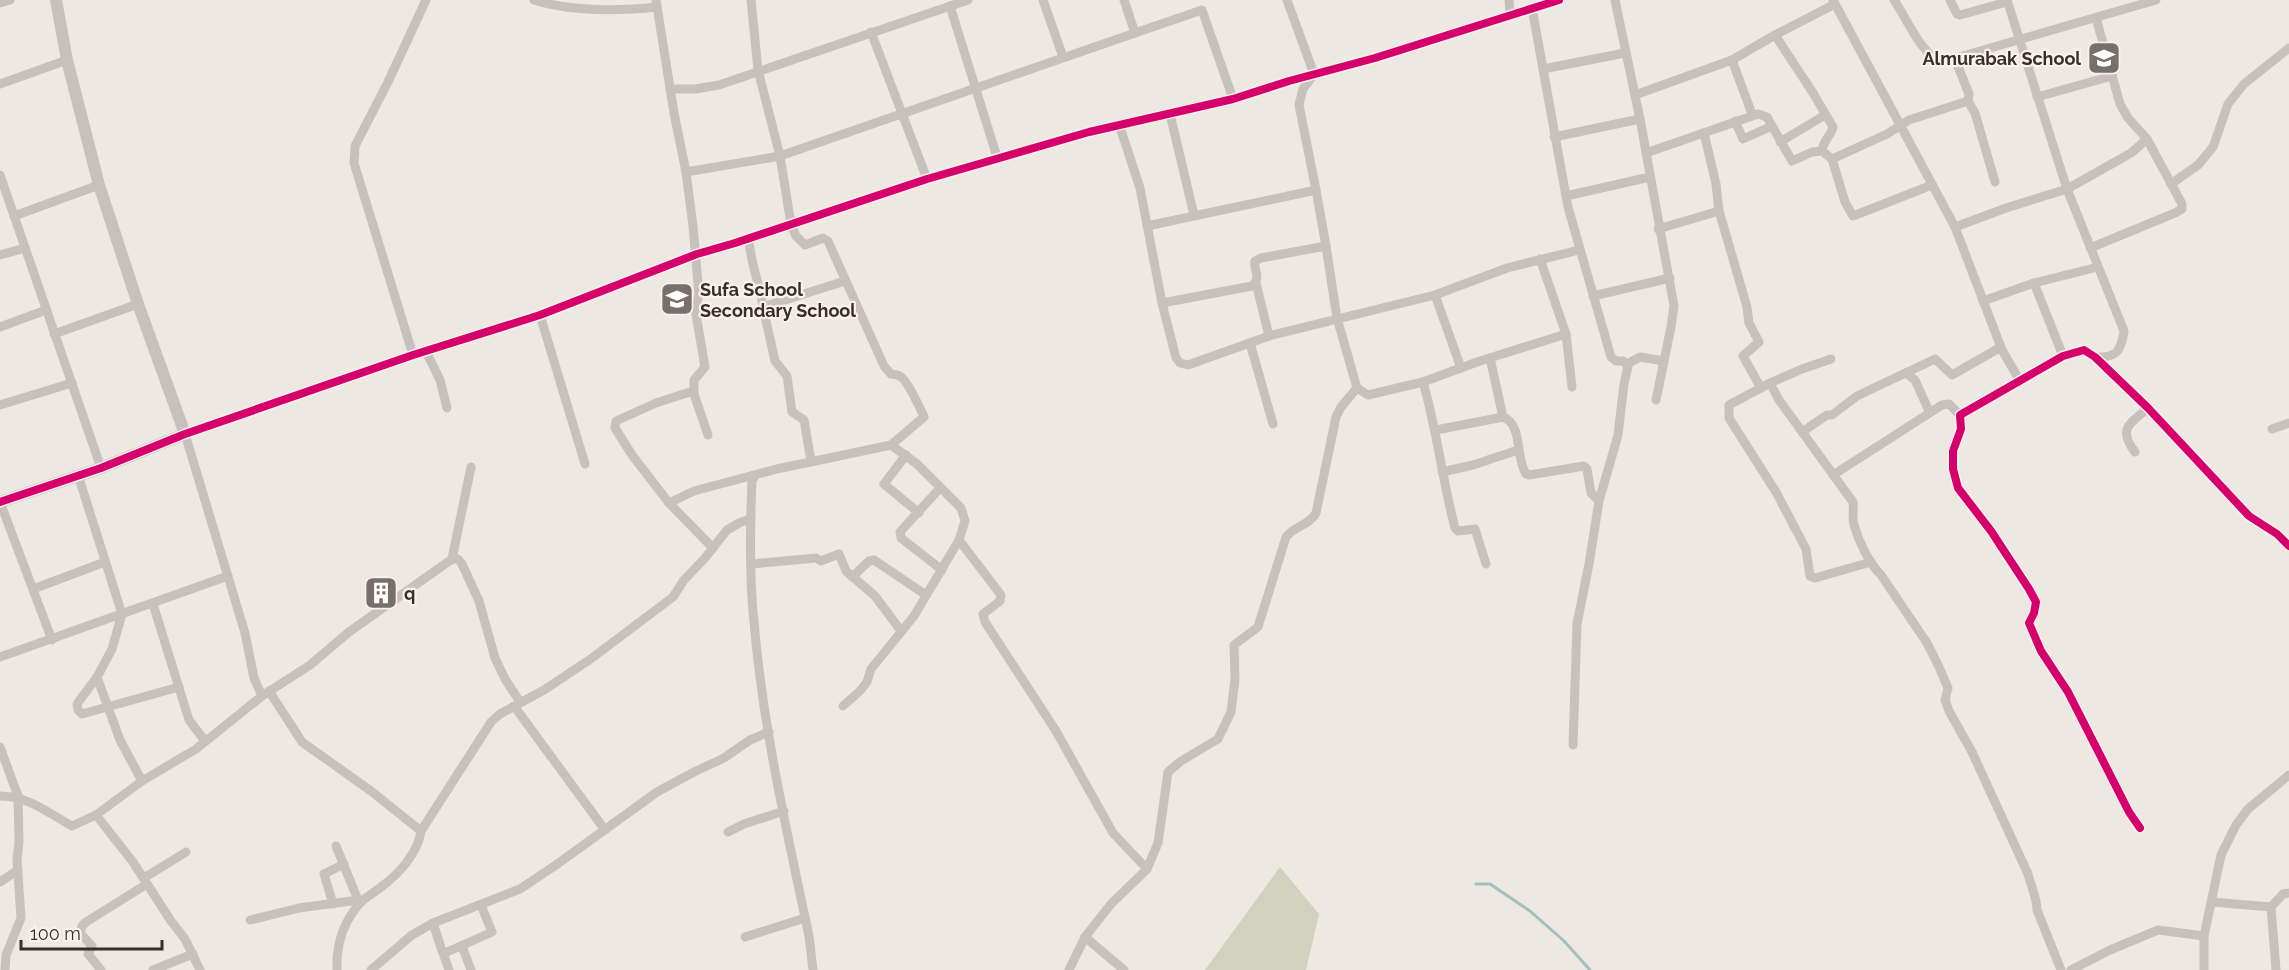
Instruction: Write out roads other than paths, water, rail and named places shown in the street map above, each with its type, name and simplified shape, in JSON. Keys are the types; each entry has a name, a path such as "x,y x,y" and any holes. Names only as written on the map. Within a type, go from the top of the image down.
{"street":[{"path":"0,3 10,0"},
{"path":"56,0 67,60 99,184 138,304 185,434 245,633 254,678 302,742 371,791 421,831"},
{"path":"413,355 354,163 355,146 426,0"},
{"path":"534,0 553,6 573,8 637,9 657,4 686,172 697,254 699,295 695,308 705,367 694,380 694,392 708,435"},
{"path":"669,503 694,491 811,461 891,445 924,417 905,379 891,374 884,366 828,241 823,238 806,245 796,236 791,224 780,156 758,70 751,0"},
{"path":"670,89 719,85 968,0"},
{"path":"1043,0 1063,57"},
{"path":"1124,0 1135,33"},
{"path":"1198,0 1233,99"},
{"path":"1287,0 1314,74"},
{"path":"1509,0 1510,14"},
{"path":"52,640 0,502 101,468 185,434 413,355 540,315 697,254 749,239 927,179 1089,132 1233,99 1375,58 1559,0"},
{"path":"1615,0 1640,118 1658,229 1674,306 1656,400"},
{"path":"1893,0 1922,45 1936,60 1942,62 2157,0"},
{"path":"1950,0 1957,14 1960,15 2007,1 2067,189 2124,331 2121,348 2115,354 2106,358 2095,357"},
{"path":"1635,95 1732,60 1834,2 1955,228 2001,347 2020,381"},
{"path":"950,6 997,157"},
{"path":"1532,8 1566,196 1611,357 1616,361 1627,363 1640,357 1664,361"},
{"path":"686,172 780,156 1202,10"},
{"path":"2090,248 2182,209 2182,204 2147,139 2128,118 2120,104 2096,18"},
{"path":"871,32 927,179"},
{"path":"1775,35 1814,93 1833,129 1823,141 1822,151"},
{"path":"2171,184 2198,165 2213,147 2228,104 2244,84 2289,48"},
{"path":"1543,69 1625,53"},
{"path":"1955,59 1969,94 1968,101 1975,113 1995,182"},
{"path":"0,84 67,60"},
{"path":"1732,60 1752,114"},
{"path":"1314,74 1304,89 1299,105 1326,246 1337,318 1357,388 1368,395 1423,382 1566,334"},
{"path":"2037,97 2112,76"},
{"path":"1832,159 1887,135 1900,125 1923,115 1968,101"},
{"path":"1170,114 1194,215"},
{"path":"1646,153 1752,114 1763,114 1792,161 1812,152 1822,151 1832,159 1845,202 1853,216 1932,185"},
{"path":"1780,142 1825,115"},
{"path":"1554,137 1640,118"},
{"path":"1735,121 1743,138 1772,126"},
{"path":"1120,126 1135,169 1162,303 1176,358 1180,363 1188,365 1269,336 1435,295 1483,276 1580,250"},
{"path":"1704,133 1716,184 1719,210 1747,307 1749,323 1759,342 1743,356 1853,502 1855,511 1853,523 1871,562 1927,643 1948,688 1945,700 1949,711 1972,752 2026,868 2037,902 2037,910 2061,970"},
{"path":"1955,228 2006,208 2067,189 2131,153 2147,139"},
{"path":"0,175 101,468"},
{"path":"1566,196 1650,177"},
{"path":"14,216 99,184"},
{"path":"1147,226 1316,190"},
{"path":"1658,229 1719,210"},
{"path":"749,239 753,268 760,288 775,361 787,376 792,412 804,420 811,461"},
{"path":"1269,336 1256,283 1258,277 1254,265 1256,261 1261,258 1326,246"},
{"path":"0,255 25,248"},
{"path":"1540,259 1566,334 1572,387"},
{"path":"1983,301 2034,283 2098,267"},
{"path":"1593,296 1670,279"},
{"path":"763,307 845,281"},
{"path":"1162,303 1252,286 1256,283"},
{"path":"2034,283 2063,356"},
{"path":"1435,295 1461,368"},
{"path":"54,334 138,304"},
{"path":"0,327 46,310"},
{"path":"540,315 585,464"},
{"path":"1250,343 1273,424"},
{"path":"1802,432 1827,415 1832,415 1857,396 1935,359 1949,375 1952,375 2001,347"},
{"path":"1960,415 2063,356 2084,350 2095,357 2148,408 2249,516 2277,534 2289,546"},
{"path":"426,351 440,380 447,408"},
{"path":"1490,358 1503,417"},
{"path":"1831,359 1803,369 1729,405 1729,418 1776,492 1806,549 1810,576 1815,578 1871,562"},
{"path":"1573,745 1577,624 1599,501 1618,435 1627,363"},
{"path":"1906,373 1915,380 1929,411"},
{"path":"1423,382 1436,430 1442,471 1455,528 1458,531 1474,529 1486,564"},
{"path":"0,405 72,383"},
{"path":"1069,970 1085,938 1111,903 1147,869 1158,843 1168,772 1181,761 1218,739 1221,733 1231,712 1235,679 1233,645 1258,627 1286,537 1295,527 1309,522 1316,513 1336,417 1341,407 1357,388"},
{"path":"694,392 656,403 616,421 614,425 632,455 669,503 713,548"},
{"path":"1833,476 1929,411 1949,404 1960,415 1961,429 1953,451 1953,469 1958,488 1991,531 2036,602 2029,622 2037,642 2068,692 2129,812 2140,828"},
{"path":"2135,452 2127,441 2126,427 2148,408"},
{"path":"1436,430 1503,417 1510,420 1514,424 1524,471 1529,475 1586,466 1591,494 1599,501"},
{"path":"2272,429 2289,423"},
{"path":"843,706 860,691 867,682 871,669 914,616 959,540 965,520 964,513 940,488 906,455 891,445"},
{"path":"1442,471 1473,465 1518,450"},
{"path":"906,455 884,484 919,513"},
{"path":"452,559 471,467"},
{"path":"78,476 122,614 112,649 97,677 77,704 78,710 82,714 107,709 179,687"},
{"path":"755,476 752,481 750,519 753,620 769,732 806,918 813,970"},
{"path":"940,488 900,532 901,538 942,570"},
{"path":"337,970 339,938 360,901 384,885 403,867 419,844 421,831 491,722 500,714 592,658 673,597 684,580 727,530 750,519"},
{"path":"959,540 1001,595 1000,601 983,614 985,622 1056,731 1113,833 1147,869"},
{"path":"752,564 816,558 821,561 839,554 846,571 875,596 901,631"},
{"path":"0,796 18,796 72,826 96,815 142,781 196,749 265,694 310,665 349,632 452,559 458,559 479,601 495,658 517,704 605,830"},
{"path":"852,577 869,561 874,560 926,596"},
{"path":"33,589 105,562"},
{"path":"0,657 228,576"},
{"path":"153,604 189,720 205,741"},
{"path":"97,677 107,709 142,781"},
{"path":"371,970 412,935 433,923 520,889 678,780 724,759 750,740 769,732"},
{"path":"0,747 18,796 18,870 21,918 6,955 5,970"},
{"path":"2204,970 2204,936 2220,855 2248,808 2289,775"},
{"path":"728,832 744,824 784,811"},
{"path":"96,815 133,862 193,954 200,970"},
{"path":"336,846 360,901"},
{"path":"101,970 88,954 92,946 80,933 82,926 186,852"},
{"path":"333,903 324,874 344,864"},
{"path":"0,882 18,870"},
{"path":"2276,970 2271,907 2283,894 2289,893"},
{"path":"250,920 299,908 360,901"},
{"path":"2212,902 2271,907"},
{"path":"443,953 492,932 481,905"},
{"path":"745,937 806,918"},
{"path":"433,923 449,970"},
{"path":"2071,970 2110,950 2158,930 2204,936"},
{"path":"1085,938 1124,970"},
{"path":"462,946 471,970"},
{"path":"153,970 193,954"}],"waterway":[{"path":"1476,884 1490,884 1530,911 1564,941 1590,970"}],"place":[{"name":"Almurabak School","path":"2104,58"},
{"name":"Sufa School Secondary School","path":"677,299"},
{"name":"q","path":"381,593"}]}
